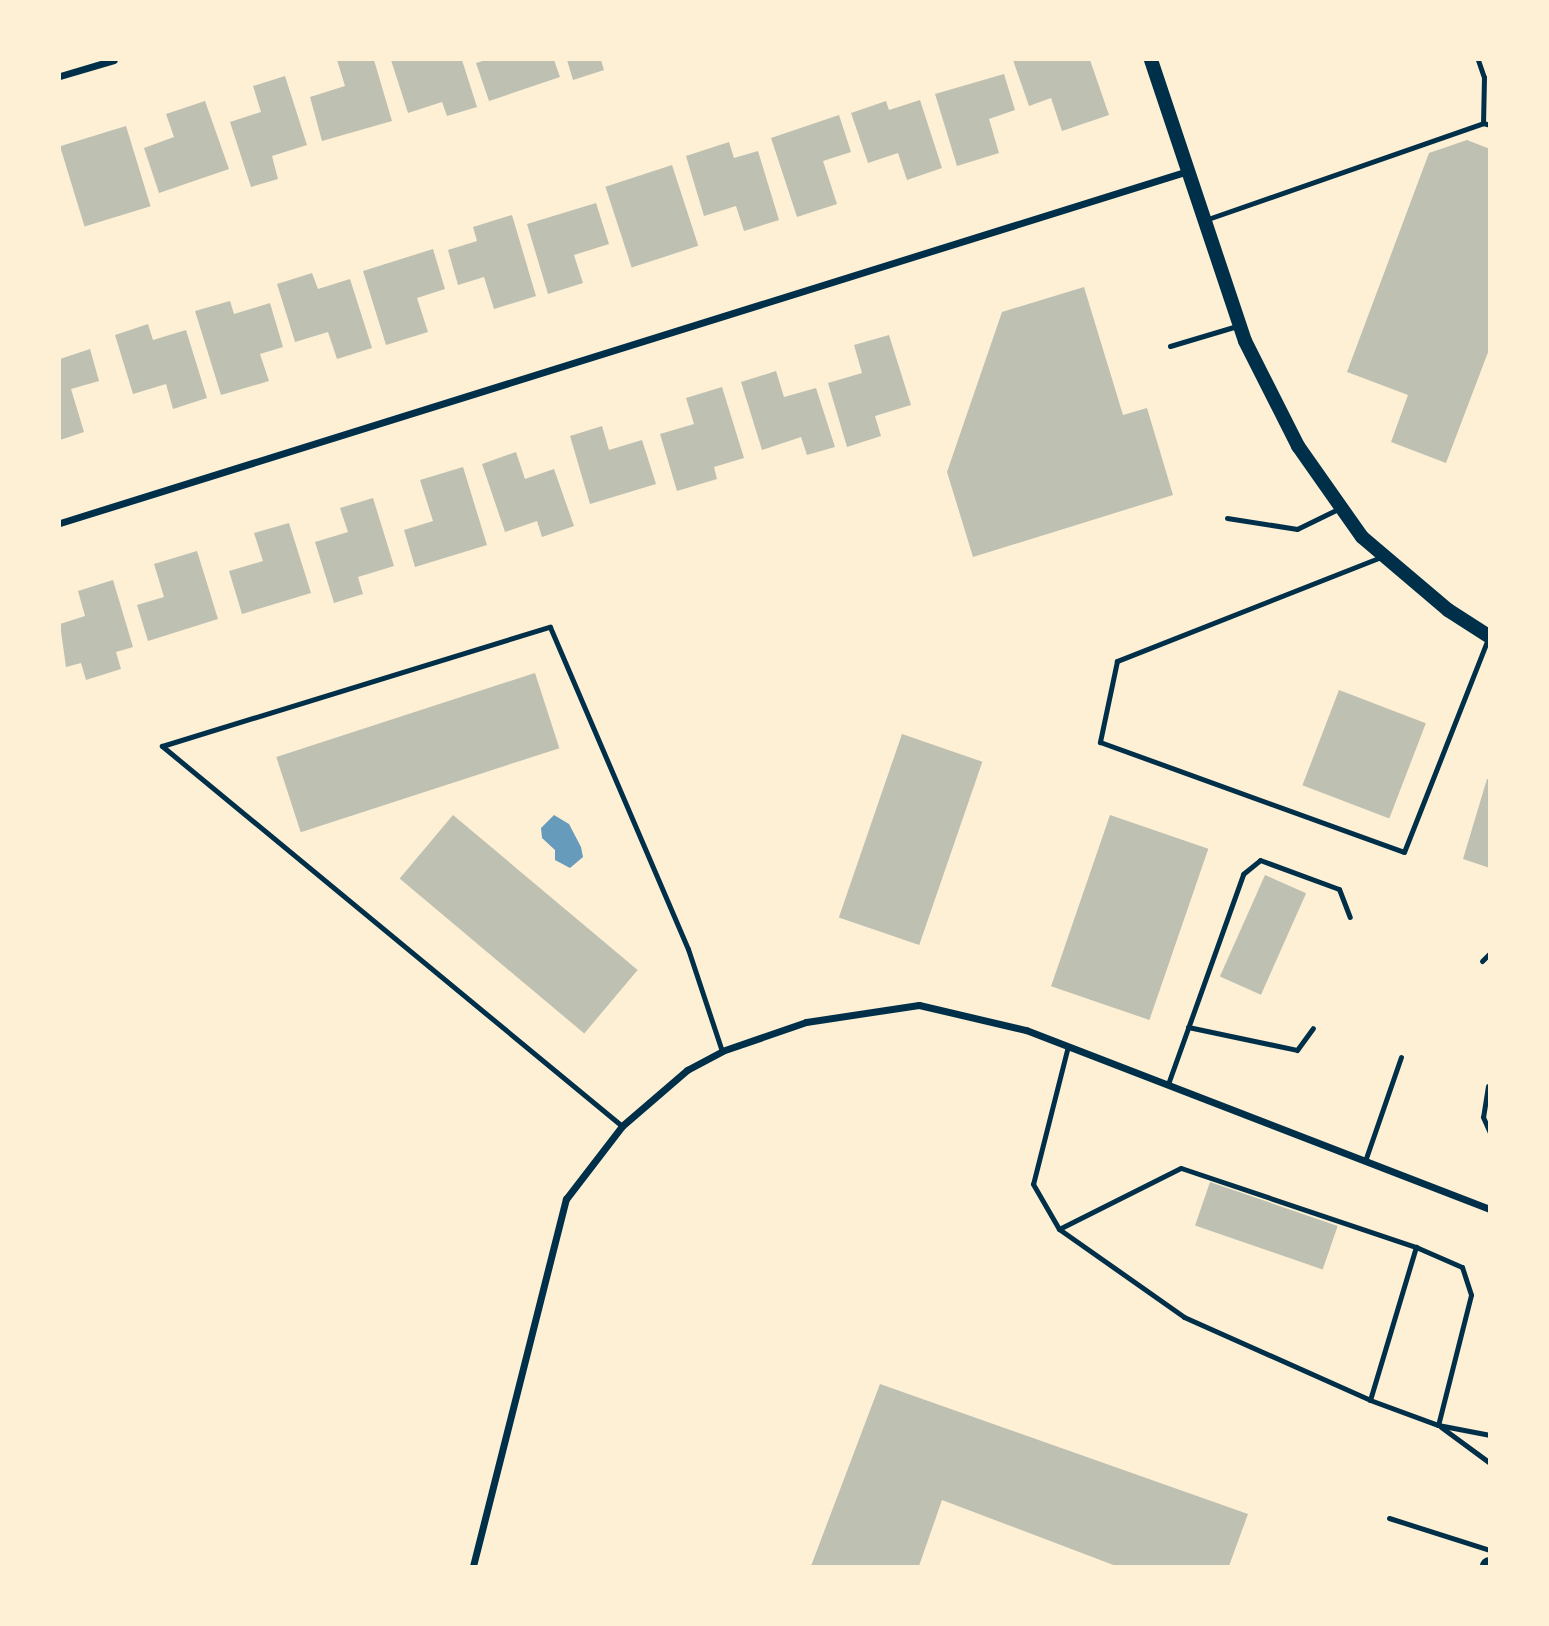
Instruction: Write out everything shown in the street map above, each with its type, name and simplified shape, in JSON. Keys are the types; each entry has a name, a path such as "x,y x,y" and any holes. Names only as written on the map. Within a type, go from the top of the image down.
{"main road":[{"path":"1152,60 1240,325 1298,446 1362,537 1448,610 1489,637"}],"street":[{"path":"60,76 114,60"},
{"path":"60,523 1188,171"},
{"path":"473,1566 566,1199 622,1126 687,1070 722,1051 806,1022 919,1005 1026,1030 1489,1209"}],"lane":[{"path":"1205,220 1486,124 1485,77 1478,60"},
{"path":"1170,346 1240,325"},
{"path":"1227,518 1297,529 1341,508"},
{"path":"1383,555 1117,661 1100,742 1404,852 1489,637"},
{"path":"622,1126 162,747 550,627 688,949 722,1051"},
{"path":"1168,1084 1243,874 1260,860 1339,889 1350,917"},
{"path":"1482,961 1489,953"},
{"path":"1188,1027 1208,1035 1297,1050 1313,1028"},
{"path":"1068,1046 1033,1184 1059,1229 1184,1317 1370,1400 1438,1425 1489,1435"},
{"path":"1364,1161 1401,1057"},
{"path":"1489,1087 1483,1117 1489,1133"},
{"path":"1059,1229 1181,1168 1416,1247 1462,1267 1471,1295 1438,1425"},
{"path":"1370,1400 1416,1247"},
{"path":"1438,1425 1489,1463"},
{"path":"1389,1518 1489,1550"}],"water":[{"path":"554,815 569,824 581,847 583,857 570,868 555,860 555,850 542,838 541,828"}],"building":[{"path":"337,60 374,60 392,121 322,141 310,97 345,86"},
{"path":"391,60 462,60 477,107 447,116 442,102 408,113"},
{"path":"486,60 554,60 560,77 489,101 476,63"},
{"path":"567,60 601,60 604,70 573,80"},
{"path":"1013,60 1090,60 1109,115 1062,131 1051,98 1029,106"},
{"path":"1004,74 1015,110 989,119 999,153 957,166 935,94"},
{"path":"285,76 307,145 272,156 278,179 251,187 230,122 261,112 253,86"},
{"path":"920,100 942,168 907,180 898,153 868,163 851,113 886,101 889,110"},
{"path":"205,101 229,169 159,193 144,148 174,137 166,114"},
{"path":"839,115 851,152 823,161 837,204 797,217 771,138"},
{"path":"126,126 151,206 85,227 60,146"},
{"path":"1467,140 1490,149 1490,347 1446,463 1391,442 1408,395 1347,372 1429,153"},
{"path":"729,142 734,158 758,151 779,220 744,231 736,206 704,216 686,156"},
{"path":"672,165 698,246 632,267 605,187"},
{"path":"596,203 609,244 574,255 583,283 548,294 527,224"},
{"path":"512,215 536,296 494,309 484,277 458,285 448,250 477,241 473,227"},
{"path":"433,249 445,289 417,298 428,332 386,345 363,271"},
{"path":"312,273 318,289 350,279 372,348 337,359 328,332 295,342 277,284"},
{"path":"1084,287 1123,415 1147,408 1173,495 973,557 947,472 1002,312"},
{"path":"230,301 234,314 270,303 283,347 260,354 269,381 221,395 195,311"},
{"path":"148,324 153,340 186,330 207,398 173,409 166,384 133,394 115,335"},
{"path":"889,335 911,405 875,416 881,436 847,447 828,383 862,373 854,345"},
{"path":"90,349 99,381 71,389 84,432 60,440 60,359"},
{"path":"776,371 784,397 816,388 835,447 807,455 801,437 762,450 741,382"},
{"path":"722,387 744,458 714,467 717,479 677,491 660,434 694,424 686,398"},
{"path":"602,426 609,450 642,440 656,484 590,504 570,436"},
{"path":"516,452 525,479 554,469 574,526 542,537 537,521 505,532 482,464"},
{"path":"463,467 487,545 415,567 404,530 433,521 420,480"},
{"path":"373,498 394,566 358,577 363,594 334,603 315,542 348,532 340,508"},
{"path":"289,523 311,593 242,614 229,571 263,561 254,533"},
{"path":"197,551 218,619 148,641 137,605 164,597 154,564"},
{"path":"113,580 133,647 116,652 121,669 86,680 81,663 66,667 60,624 85,616 78,591"},
{"path":"535,673 559,748 301,832 276,757"},
{"path":"1339,690 1426,723 1389,819 1302,785"},
{"path":"902,734 982,762 919,945 839,917"},
{"path":"1487,779 1490,779 1490,868 1463,859"},
{"path":"453,815 638,970 584,1033 400,879"},
{"path":"1110,815 1208,849 1149,1020 1051,986"},
{"path":"1265,875 1306,893 1261,995 1220,976"},
{"path":"1210,1182 1338,1226 1323,1269 1195,1225"},
{"path":"880,1384 1248,1514 1229,1566 1116,1566 942,1500 919,1566 811,1566"}]}
